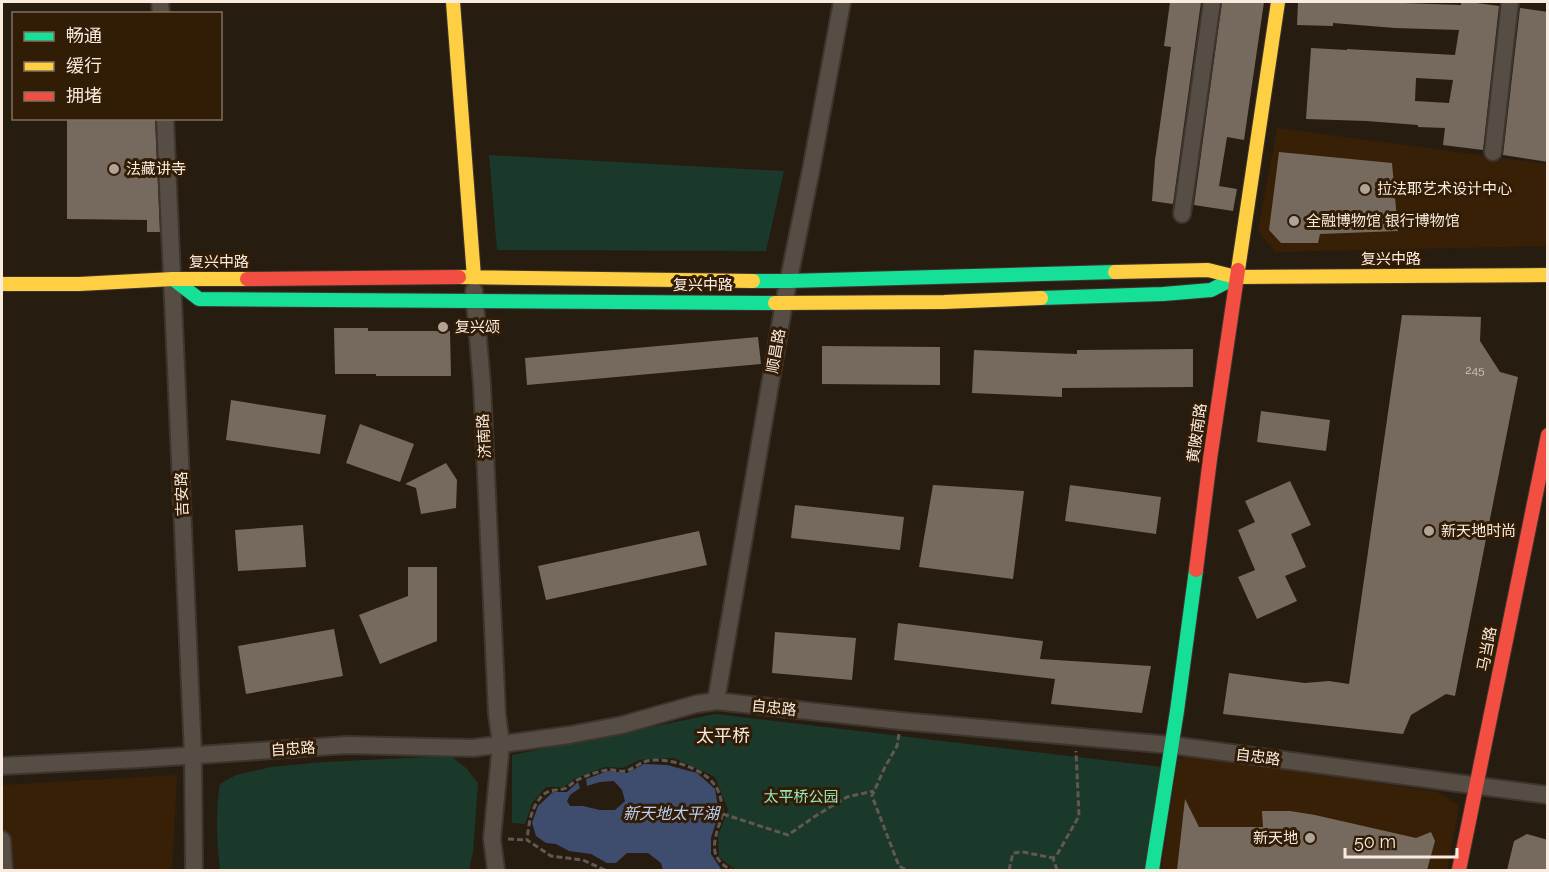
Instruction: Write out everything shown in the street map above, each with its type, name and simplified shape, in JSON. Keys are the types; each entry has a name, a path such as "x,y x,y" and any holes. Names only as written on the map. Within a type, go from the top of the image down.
{"main road":[{"name":"济南路","path":"453,2 474,278"},
{"name":"黄陂南路","path":"1152,870 1236,277 1278,2"},
{"name":"复兴中路","path":"2,284 80,284 172,279 474,278 789,281 1208,270 1236,277 1548,275"},
{"name":"复兴中路","path":"172,279 199,299 784,303 944,302 1163,294 1211,290 1236,277"},
{"name":"马当路","path":"1459,870 1548,435"}],"street":[{"name":"顺昌路","path":"716,702 784,303 842,2"},
{"path":"1182,214 1212,2"},
{"path":"1493,152 1510,2"},
{"name":"吉安路","path":"165,120 193,755 194,870"},
{"name":"济南路","path":"474,278 482,386 496,714 501,744 492,839 496,870"},
{"name":"自忠路","path":"2,766 347,745 473,748 622,725 696,704 716,702 1171,745 1548,795"},
{"path":"2,840 4,870"}],"path":[{"path":"901,721 897,746 872,796 899,866 906,870"},
{"path":"1009,870 1013,853 1023,852 1053,858 1058,854 1079,816 1076,737"},
{"path":"527,840 530,814 542,796 552,789 564,789 591,774 608,770 626,771 637,764 648,761 670,761 703,774 715,784 720,796 722,814 715,838 714,853 721,865 731,870"},
{"path":"722,814 788,835 847,797 874,791"},
{"path":"492,839 527,840 551,856 583,860 605,870"},
{"path":"1053,858 1057,870"}],"shaded area":[{"path":"1277,128 1547,164 1547,246 1275,252 1258,231"},
{"name":"新天地","path":"1194,755 1437,792 1459,806 1447,870 1161,870 1178,759"},
{"path":"177,775 172,870 2,870 2,785"}],"green space":[{"path":"489,155 784,171 766,251 497,250"},
{"name":"太平桥公园","path":"715,714 1162,767 1148,870 736,870 719,857 718,836 728,810 715,777 674,758 639,760 623,768 605,767 574,779 564,787 546,787 532,803 525,824 512,823 512,755"},
{"path":"451,756 466,768 478,783 473,852 469,870 220,870 217,806 220,784 236,775 271,767 324,762"}],"water":[{"name":"新天地太平湖","path":"644,764 667,765 697,773 715,789 719,813 711,838 711,854 724,870 663,870 661,863 648,853 627,853 616,863 607,863 591,854 569,851 556,844 546,843 536,836 532,823 538,806 553,792 567,792 578,782 580,788 570,795 567,801 570,806 615,810 625,801 622,790 614,781 587,786 586,779 608,771 627,773"}],"building":[{"path":"1170,2 1201,2 1173,204 1152,201 1155,160 1171,47 1164,46"},
{"path":"1222,2 1264,2 1244,140 1227,137 1219,186 1237,189 1233,211 1194,205"},
{"path":"1298,2 1461,5 1461,2 1469,2 1499,6 1483,150 1443,145 1445,128 1366,121 1306,119 1311,48 1455,55 1459,30 1333,23 1333,26 1297,25","holes":["1416,78 1453,80 1449,103 1415,101"]},
{"path":"1520,8 1548,12 1548,162 1503,155"},
{"name":"法藏讲寺","path":"67,120 155,120 160,232 147,232 147,220 67,219"},
{"path":"1279,152 1392,163 1398,231 1320,234 1318,243 1281,243 1269,230"},
{"name":"新天地时尚","path":"1402,315 1481,317 1480,341 1500,372 1518,377 1455,696 1446,694 1411,715 1403,734 1223,714 1229,673 1305,683 1329,681 1349,684"},
{"path":"334,328 368,328 368,331 450,331 451,376 335,374"},
{"path":"758,337 761,364 527,385 525,358"},
{"path":"822,346 940,347 940,385 822,384"},
{"path":"1193,349 1193,387 1062,388 1062,397 972,393 974,350 1077,354 1077,350"},
{"path":"231,400 326,415 320,454 226,440"},
{"path":"1261,411 1330,420 1326,451 1257,442"},
{"path":"360,424 414,444 400,482 346,463"},
{"path":"446,463 457,480 456,508 421,514 416,488 405,484"},
{"path":"1290,481 1311,525 1291,534 1306,567 1285,576 1297,601 1257,619 1238,577 1255,570 1238,530 1255,522 1245,501"},
{"path":"933,485 1024,491 1013,579 919,567"},
{"path":"1070,485 1161,497 1156,534 1065,521"},
{"path":"795,505 904,517 900,550 791,538"},
{"path":"303,525 306,567 238,571 235,530"},
{"path":"699,531 707,565 546,600 538,566"},
{"path":"408,567 437,567 437,641 380,664 359,615 408,596"},
{"path":"898,623 1043,641 1040,659 1151,666 1142,713 1051,704 1055,679 894,660"},
{"path":"334,629 343,676 246,694 238,646"},
{"path":"775,632 856,638 852,680 772,673"},
{"path":"1185,799 1199,827 1263,827 1262,811 1290,811 1416,838 1431,832 1435,841 1427,870 1177,870"},
{"path":"1527,834 1548,840 1548,870 1507,870 1514,841"}],"traffic: fast":[{"path":"753,281 1115,272"},
{"path":"1041,298 1211,290 1236,277"},
{"path":"173,279 199,299 775,303"},
{"path":"1152,870 1196,570"}],"traffic: slow":[{"path":"453,2 474,277"},
{"path":"1238,270 1278,2"},
{"path":"1115,272 1208,270 1236,277 1548,275"},
{"path":"459,277 753,281"},
{"path":"2,284 247,279"},
{"path":"775,303 944,302 1041,298"}],"traffic: jam":[{"path":"1196,570 1238,270"},
{"path":"247,279 459,277"},
{"path":"1459,870 1548,435"}],"place":[{"name":"法藏讲寺","path":"114,169"},
{"name":"拉法耶艺术设计中心","path":"1365,189"},
{"name":"全融博物馆 银行博物馆","path":"1294,221"},
{"name":"复兴颂","path":"443,327"},
{"name":"新天地时尚","path":"1429,531"},
{"name":"新天地","path":"1310,838"}],"district":[{"name":"太平桥","path":"723,735"}]}
